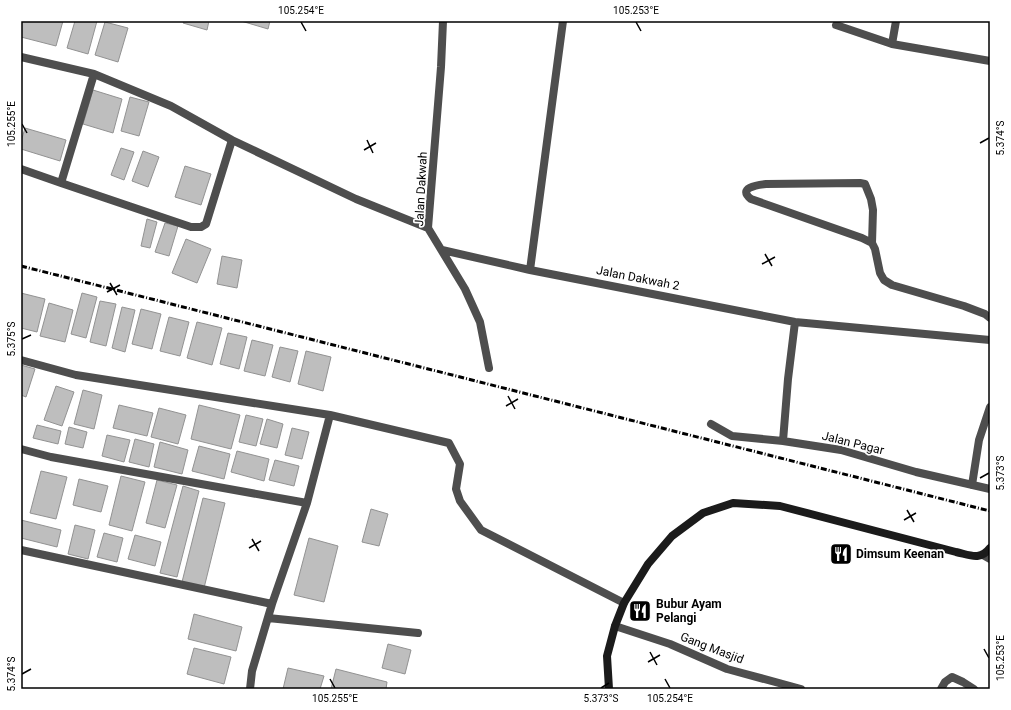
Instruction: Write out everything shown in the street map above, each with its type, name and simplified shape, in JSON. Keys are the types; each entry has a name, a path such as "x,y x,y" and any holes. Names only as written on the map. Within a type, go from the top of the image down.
{"main road":[{"path":"609,689 607,656 615,626 624,603 648,564 672,536 703,513 733,503 780,506 974,556 986,557 986,553 990,548"}],"street":[{"name":"Jalan Dakwah","path":"443,21 441,67 428,228 465,289 480,322 489,368"},
{"path":"530,270 563,21"},
{"path":"892,44 896,21"},
{"path":"836,25 892,44 990,61"},
{"path":"21,56 94,74 171,106 232,140 356,199 428,228"},
{"path":"61,183 94,74"},
{"path":"21,169 191,227 201,227 206,224 232,140"},
{"path":"872,243 862,238 752,199 748,196 747,190 754,185 766,184 865,184 871,199 873,210 872,243 875,249 880,273 884,280 892,285 964,306 985,314 990,318"},
{"name":"Jalan Dakwah 2","path":"442,250 530,270 795,322 990,342"},
{"path":"783,441 788,379 795,322"},
{"path":"21,360 76,375 330,415 449,443 460,464 456,489 460,501 481,530 624,603"},
{"path":"972,485 979,440 990,407"},
{"path":"250,689 252,671 272,604 307,503 330,415"},
{"name":"Jalan Pagar","path":"711,424 732,436 783,441 841,450 916,472 990,489"},
{"path":"21,449 52,457 307,503"},
{"path":"21,550 272,604"},
{"path":"268,618 418,633"},
{"name":"Gang Masjid","path":"615,626 670,644 727,669 800,689"},
{"path":"941,689 944,682 952,677 974,689"}],"building":[{"path":"21,21 63,21 56,46 21,37"},
{"path":"75,21 97,21 88,54 67,48"},
{"path":"184,21 209,21 207,30 183,23"},
{"path":"241,21 270,21 268,29"},
{"path":"105,22 128,28 118,62 95,55"},
{"path":"93,90 122,99 113,133 83,124"},
{"path":"130,97 149,102 139,136 121,131"},
{"path":"25,128 66,140 60,161 21,149 21,142"},
{"path":"121,148 134,152 124,180 111,175"},
{"path":"143,151 159,157 148,187 132,181"},
{"path":"185,166 211,174 201,205 175,197"},
{"path":"147,219 157,222 150,248 141,246"},
{"path":"165,223 178,226 169,256 155,252"},
{"path":"186,239 211,249 197,283 172,273"},
{"path":"222,256 242,260 237,288 217,284"},
{"path":"21,293 45,299 37,332 21,328"},
{"path":"82,293 97,297 86,338 71,334"},
{"path":"100,301 116,304 106,346 90,342"},
{"path":"49,303 73,310 65,342 40,336"},
{"path":"122,307 135,310 125,352 112,348"},
{"path":"141,309 161,314 152,349 132,344"},
{"path":"169,317 189,322 180,356 160,351"},
{"path":"197,322 222,328 212,365 187,358"},
{"path":"228,333 247,337 239,369 220,364"},
{"path":"252,340 273,345 265,376 244,371"},
{"path":"280,347 298,351 290,382 272,377"},
{"path":"306,351 331,357 323,391 298,384"},
{"path":"21,365 35,369 26,397 21,395"},
{"path":"56,386 74,392 62,426 44,420"},
{"path":"83,390 102,395 94,429 74,424"},
{"path":"119,405 153,413 147,436 113,428"},
{"path":"199,405 240,415 231,449 191,439"},
{"path":"159,408 186,415 178,444 151,437"},
{"path":"246,415 263,419 256,446 239,442"},
{"path":"267,419 283,424 277,448 260,444"},
{"path":"37,425 61,431 58,444 33,438"},
{"path":"69,427 87,432 83,448 65,444"},
{"path":"292,428 309,432 302,459 285,455"},
{"path":"107,435 130,440 124,462 102,456"},
{"path":"135,439 154,444 149,467 129,462"},
{"path":"160,442 188,450 182,474 154,467"},
{"path":"199,446 230,454 224,479 192,471"},
{"path":"237,451 269,459 264,481 231,472"},
{"path":"275,460 299,466 294,486 269,480"},
{"path":"41,471 67,477 56,519 30,513"},
{"path":"121,476 145,482 132,531 109,525"},
{"path":"79,479 108,486 101,512 73,505"},
{"path":"157,480 177,485 165,528 146,523"},
{"path":"183,486 199,491 177,577 160,573"},
{"path":"203,498 225,503 204,588 182,582"},
{"path":"371,509 388,514 379,546 362,542"},
{"path":"21,520 61,530 57,547 21,538"},
{"path":"75,525 95,530 88,559 68,554"},
{"path":"104,533 123,538 117,562 97,557"},
{"path":"135,535 161,542 155,566 128,559"},
{"path":"309,538 338,546 324,602 294,595"},
{"path":"194,614 242,627 236,651 188,639"},
{"path":"388,644 411,650 405,674 382,668"},
{"path":"194,648 231,657 224,684 187,674"},
{"path":"288,668 324,676 320,689 283,689"},
{"path":"336,669 387,682 386,689 331,689"}],"railway":[{"path":"21,266 990,511"}],"place":[{"name":"Dimsum Keenan","path":"841,554"},
{"name":"Bubur Ayam Pelangi","path":"640,611"}]}
